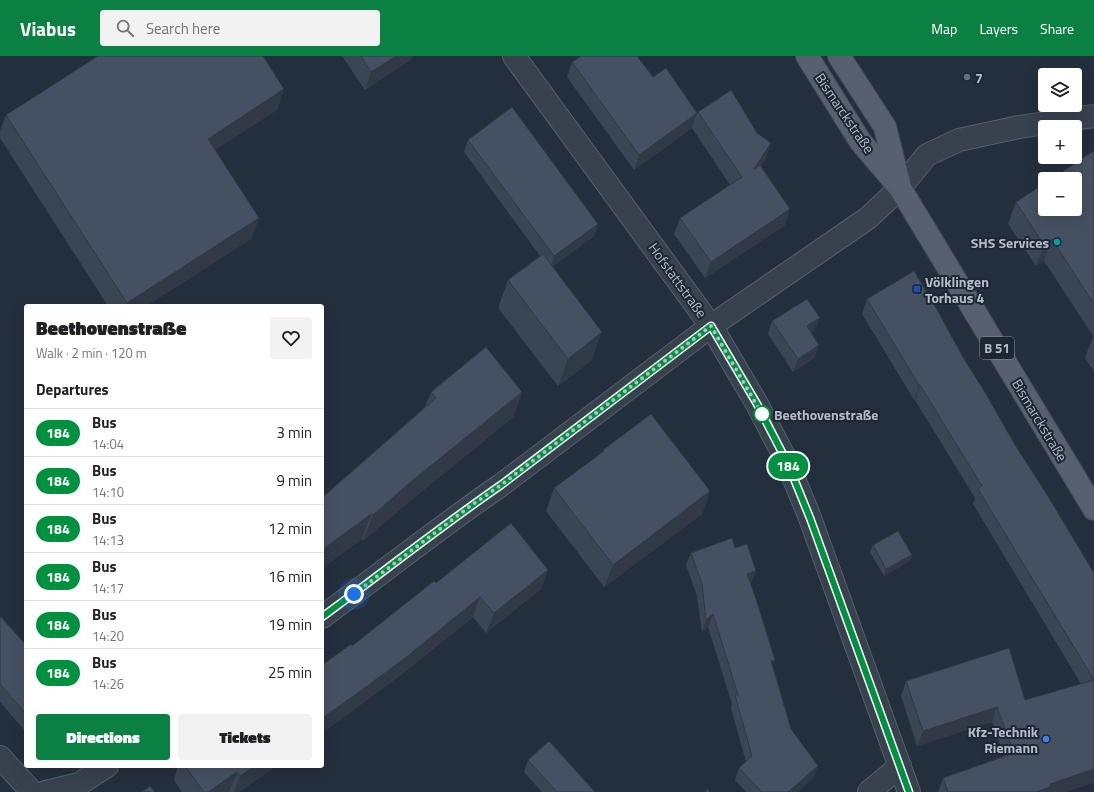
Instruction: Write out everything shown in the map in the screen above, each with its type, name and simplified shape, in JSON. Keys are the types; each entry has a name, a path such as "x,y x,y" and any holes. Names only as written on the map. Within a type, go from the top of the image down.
{"main road":[{"name":"Bismarckstraße","path":"808,56 860,141 900,188 1094,509"},
{"name":"Bismarckstraße","path":"839,56 885,127 900,188"}],"street":[{"name":"Hofstattstraße","path":"514,56 711,326 757,404 790,471 813,525 910,792"},
{"path":"324,616 469,507 501,485 711,326 868,218 900,188 927,155 959,140 1019,127 1094,116"},
{"path":"0,757 32,792"},
{"path":"869,792 900,766"},
{"path":"46,792 79,784 104,768"}],"building":[{"path":"98,56 263,56 284,89 208,139 259,218 127,303 6,115"},
{"path":"361,56 396,56 371,72"},
{"path":"581,56 637,56 653,77 666,68 697,113 639,155 572,62"},
{"path":"731,90 757,133 771,143 754,169 760,165 790,209 711,262 680,218 742,177 698,112"},
{"path":"512,107 598,224 554,256 468,140"},
{"path":"1094,151 1094,304 1052,239 1044,245 1016,202 1038,188 1038,216 1082,216 1082,172 1062,172 1074,164 1082,164 1082,159"},
{"path":"543,254 602,332 568,359 508,280"},
{"path":"914,271 1015,445 1094,573 1094,680 978,489 982,486 867,299"},
{"path":"807,299 820,318 807,326 819,345 798,359 772,321"},
{"path":"486,347 522,392 407,485 373,515 371,514 324,549 324,496 436,398 431,392"},
{"path":"651,414 710,491 613,565 554,488"},
{"path":"511,523 548,570 494,613 480,597 404,659 324,717 324,664 351,644 352,646 434,581 436,583"},
{"path":"898,531 912,555 886,569 873,545"},
{"path":"732,538 735,548 747,544 756,571 747,574 775,660 771,661 791,729 818,766 788,792 762,792 739,768 752,756 735,695 738,695 713,614 706,620 702,584 691,553"},
{"path":"0,616 24,643 24,712 0,684"},
{"path":"1009,648 1025,700 1094,680 1094,769 1050,784 1050,787 1036,792 948,792 943,778 1014,753 997,707 923,731 906,681"},
{"path":"549,741 595,792 557,792 528,760"},
{"path":"186,768 252,768 240,776 237,772 208,792 204,792"},
{"path":"150,786 155,792 142,792"}],"bus line":[{"name":"184","path":"324,616 469,507 501,485 711,326 757,404 788,464 810,518 909,792"}],"place":[{"name":"7","path":"967,77"},
{"name":"SHS Services","path":"1057,242"},
{"name":"Völklingen Torhaus 4","path":"917,289"},
{"name":"Beethovenstraße","path":"762,414"},
{"name":"Kfz-Technik Riemann","path":"1046,739"}],"route":[{"path":"354,594 711,326 763,416 762,414"}]}
